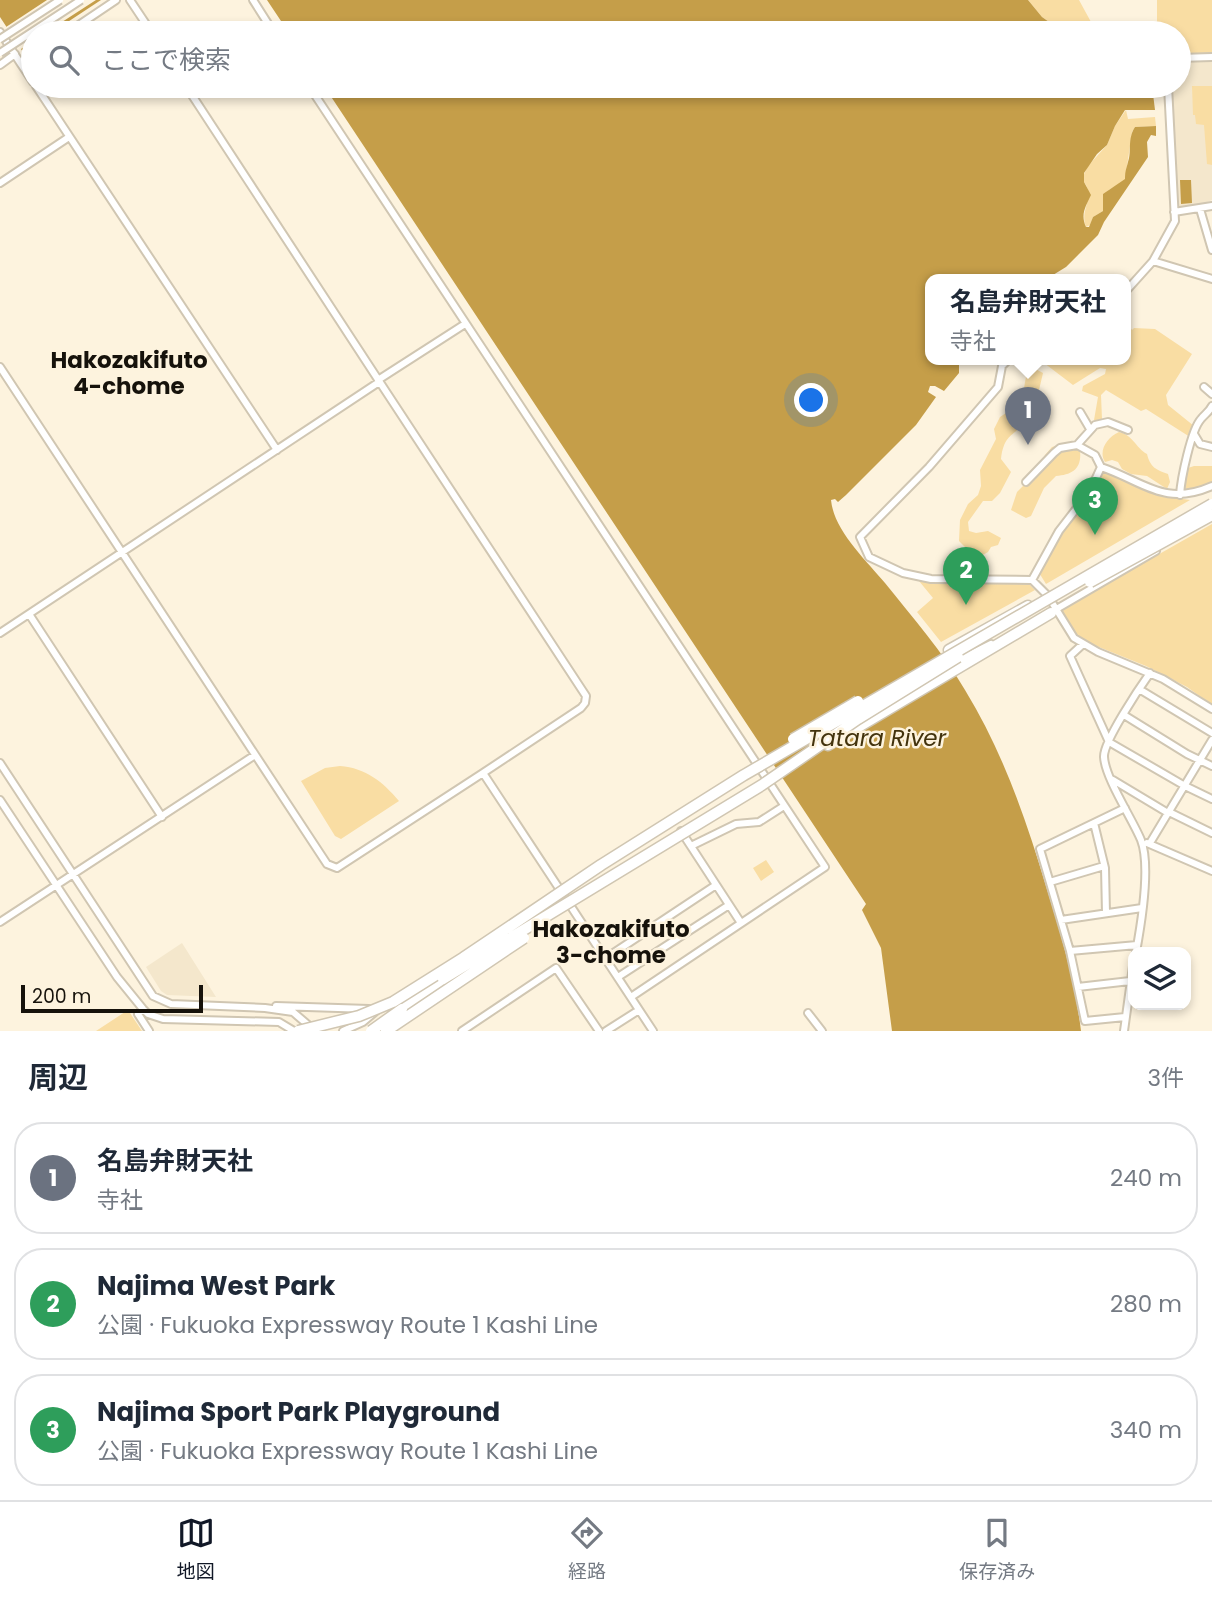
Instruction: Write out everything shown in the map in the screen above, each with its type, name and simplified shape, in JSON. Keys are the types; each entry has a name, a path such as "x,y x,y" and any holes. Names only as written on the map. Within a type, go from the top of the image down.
{"highway":[{"path":"296,1031 359,1016 393,1002 749,774 1210,503"},
{"path":"773,778 858,719 953,660 1212,516"},
{"path":"306,1031 359,1017 406,1000 773,778 954,658 985,628 1035,603"},
{"path":"749,774 773,751 954,658 1053,612"},
{"path":"386,1031 608,880"},
{"path":"369,1031 520,931 533,911"}],"street":[{"path":"28,21 60,0"},
{"path":"49,21 81,0"},
{"path":"85,21 116,0"},
{"path":"131,0 144,21"},
{"path":"253,0 266,21"},
{"path":"0,39 21,25"},
{"path":"0,33 21,64"},
{"path":"0,53 21,39"},
{"path":"0,65 15,54"},
{"path":"1191,58 1212,57"},
{"path":"43,98 277,450"},
{"path":"0,367 327,864 337,868 585,703 586,696 194,98"},
{"path":"317,98 825,867 631,997"},
{"path":"1131,285 1153,261 1175,221 1169,98"},
{"path":"0,183 69,137"},
{"path":"1174,212 1212,206"},
{"path":"1200,209 1212,250"},
{"path":"1153,261 1212,279"},
{"path":"0,633 465,324"},
{"path":"1003,365 998,387 929,467 860,537 869,557 903,573 931,579 973,575 1032,580 1048,596 1053,612 1074,638 1150,673 1212,709"},
{"path":"1204,387 1212,394"},
{"path":"1180,495 1194,434 1212,406"},
{"path":"1080,412 1090,429"},
{"path":"1077,445 1090,429 1101,422 1128,430"},
{"path":"1194,434 1200,444 1212,447"},
{"path":"1026,482 1060,448 1077,445 1095,455 1101,467 1126,475 1159,492 1194,494 1212,486"},
{"path":"1032,580 1059,531 1090,491 1101,467"},
{"path":"1194,494 1210,503"},
{"path":"1053,612 1212,516 1210,503"},
{"path":"1035,603 1120,557 1210,503"},
{"path":"29,614 162,817"},
{"path":"1083,644 1070,656 1109,742 1212,799"},
{"path":"369,1031 954,658"},
{"path":"1137,947 1144,891 1142,841 1104,756 1109,742 1150,673"},
{"path":"1139,689 1212,733"},
{"path":"1124,715 1212,766"},
{"path":"1150,843 1212,740"},
{"path":"0,922 255,755"},
{"path":"0,763 153,996 171,1004 276,1009 297,1014 315,1031"},
{"path":"483,773 653,1031"},
{"path":"343,1031 355,1026 521,916 563,893 749,774"},
{"path":"1112,779 1169,813 1212,833"},
{"path":"0,800 111,968 142,1009 163,1018 279,1022 296,1031"},
{"path":"691,846 736,824 759,822 784,806"},
{"path":"1125,808 1040,849 1070,951 1085,1021 1125,1017"},
{"path":"1094,822 1104,866 1106,913"},
{"path":"681,831 741,923"},
{"path":"1142,841 1212,871"},
{"path":"1050,882 1104,866"},
{"path":"606,958 716,885"},
{"path":"618,977 729,905"},
{"path":"1061,920 1142,908"},
{"path":"1070,951 1128,948"},
{"path":"462,1031 556,968 599,1031"},
{"path":"1078,987 1128,981"},
{"path":"1124,1031 1128,995"},
{"path":"276,1009 276,1006 372,1009 375,1012"},
{"path":"142,1009 138,1013 149,1031"},
{"path":"606,1031 639,1010"},
{"path":"808,1013 822,1031"},
{"path":"388,1020 396,1031"}],"shaded area":[{"path":"1028,0 1079,0 1090,21 1048,21"},
{"path":"1157,0 1212,0 1212,53 1191,54 1191,21 1157,21"},
{"path":"1212,59 1212,200 1180,209 1176,206 1172,98 1191,98 1191,60"},
{"path":"1192,86 1212,86 1212,165 1207,164 1204,125 1196,124 1193,115"},
{"path":"1126,110 1128,119 1155,117 1156,126 1135,127 1125,180 1108,191 1103,211 1093,217 1090,225 1086,227 1084,215 1088,193 1084,174 1107,145"},
{"path":"1131,328 1155,329 1192,354 1166,395 1168,405 1194,426 1190,437 1146,409 1141,411 1106,390 1101,395 1102,419 1094,420 1098,397 1082,391 1083,386 1105,374 1106,369 1100,368 1073,385 1047,365 1131,365"},
{"path":"1028,365 1043,373 1039,390 1024,388"},
{"path":"1009,411 1025,419 1005,443 1003,450 1001,459 1011,472 1000,493 992,501 983,501 968,522 969,531 988,531 1001,538 998,545 991,547 981,556 969,551 959,541 960,520 968,504 978,495 981,486 980,470 996,439 994,429 1000,417"},
{"path":"1119,432 1128,436 1147,454 1154,467 1168,474 1170,482 1167,489 1147,476 1131,474 1122,469 1118,462 1105,462 1105,445"},
{"path":"1062,444 1080,451 1078,467 1067,474 1056,476 1044,488 1031,516 1026,518 1011,510 1017,492 1035,474 1045,455 1052,447"},
{"path":"1212,466 1212,482 1191,491 1185,489 1185,475 1188,468"},
{"path":"1102,468 1156,495 1190,500 1046,584 1038,571 1045,556"},
{"path":"1212,524 1212,705 1187,687 1146,666 1084,641 1074,634 1061,610"},
{"path":"919,581 1017,581 1029,584 1035,590 941,642 917,612 933,598"},
{"path":"340,766 373,777 399,801 341,839 335,836 301,781 325,768"},
{"path":"766,860 774,872 761,881 753,868"},
{"path":"182,943 216,997 167,995 161,991 146,967"},
{"path":"128,1010 142,1031 96,1031"}],"water":[{"path":"0,0 101,0 69,21 21,21 21,49 0,17"},
{"path":"267,0 1028,0 1048,21 281,21"},
{"name":"Tatara River","path":"332,98 1154,98 1155,110 1125,110 1107,145 1084,173 1084,182 1091,195 1084,214 1084,222 1086,227 1089,227 1093,217 1103,211 1103,194 1125,179 1131,136 1135,127 1156,126 1156,136 1151,135 1147,142 1148,157 1098,235 1066,267 1055,274 925,274 925,365 959,365 959,373 944,391 930,386 928,392 936,397 916,425 846,495 838,502 831,500 833,512 844,534 947,662 990,737 1012,785 1057,922 1081,1031 892,1031 881,948 862,910 866,904"},
{"path":"1180,180 1191,180 1192,203 1181,204"}],"pier":[{"path":"47,0 96,0 64,21 21,21 21,49 18,51 3,29"}],"place":[{"name":"名島弁財天社","path":"1028,445"},
{"name":"Najima Sport Park Playground","path":"1095,535"},
{"name":"Najima West Park","path":"966,605"}],"district":[{"name":"Hakozakifuto 4-chome","path":"129,373"},
{"name":"Hakozakifuto 3-chome","path":"611,942"}]}
